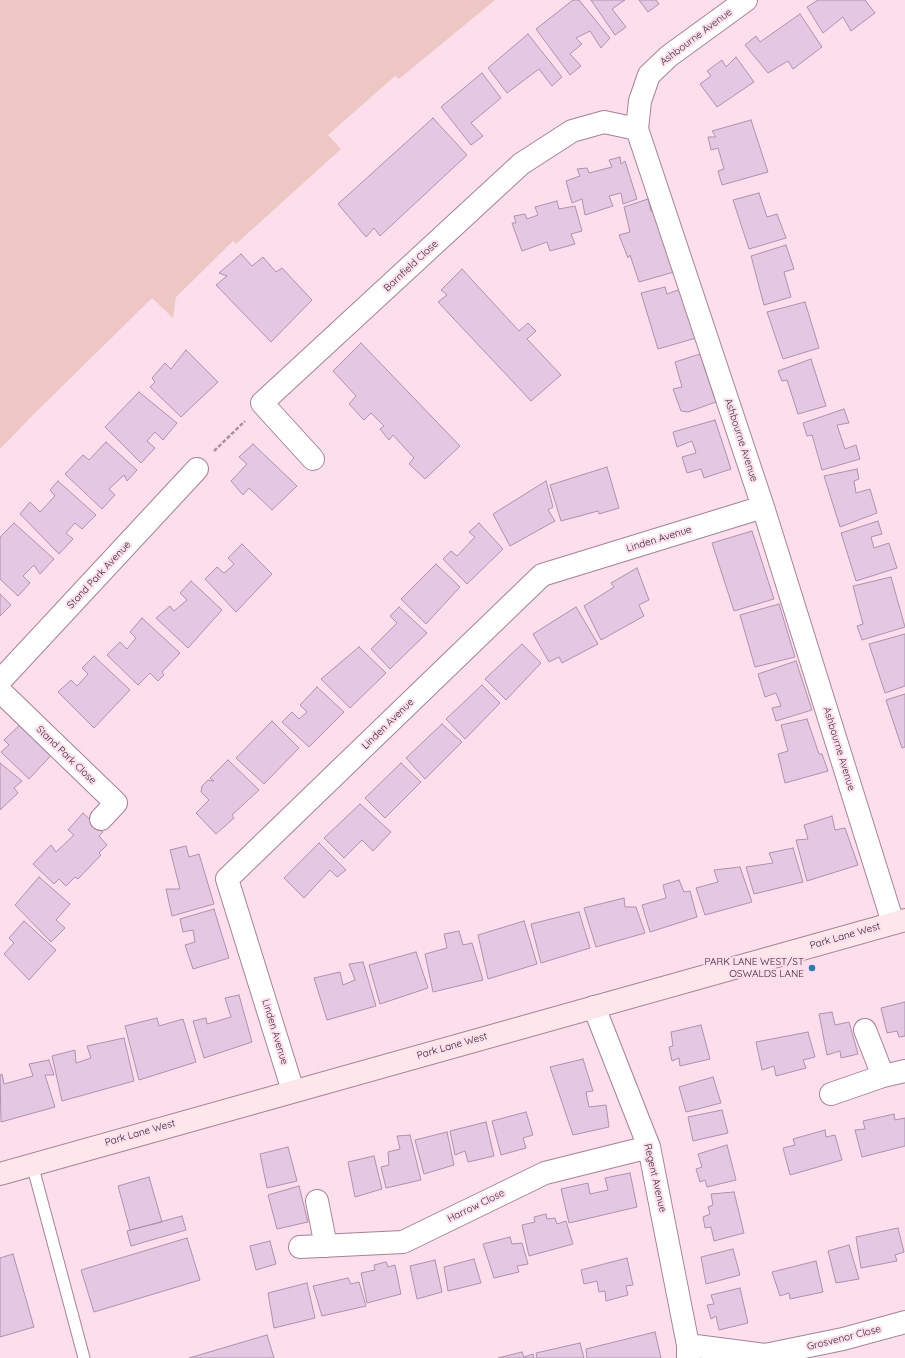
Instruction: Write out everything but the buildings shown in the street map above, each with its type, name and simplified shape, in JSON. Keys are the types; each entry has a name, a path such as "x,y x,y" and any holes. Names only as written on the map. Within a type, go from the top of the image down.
{"street":[{"name":"Ashbourne Avenue","path":"746,0 669,56 649,75 640,101 637,129 764,507 899,921"},
{"name":"Barnfield Close","path":"262,404 521,164 572,131 604,122 637,129"},
{"path":"262,404 313,458"},
{"name":"Stand Park Avenue","path":"0,681 197,468"},
{"name":"Linden Avenue","path":"293,1091 227,879 542,575 764,507"},
{"name":"Stand Park Close","path":"0,691 116,803 101,819"},
{"name":"Park Lane West","path":"0,1174 899,921"},
{"name":"Regent Avenue","path":"594,1007 649,1147 688,1352"},
{"path":"866,1030 883,1076"},
{"path":"831,1094 883,1076 905,1071"},
{"name":"Harrow Close","path":"300,1247 402,1242 545,1173 649,1147"},
{"path":"317,1201 326,1246"},
{"name":"Grosvenor Close","path":"688,1352 765,1355 842,1339 905,1322"}],"lane":[{"path":"32,1164 84,1358"}],"path":[{"path":"197,468 262,404"}],"shaded area":[{"path":"0,0 495,0 399,79 395,76 328,135 341,149 236,244 233,241 176,297 173,318 152,298 0,449"}],"place":[{"name":"PARK LANE WEST/ST OSWALDS LANE","path":"812,968"}]}
